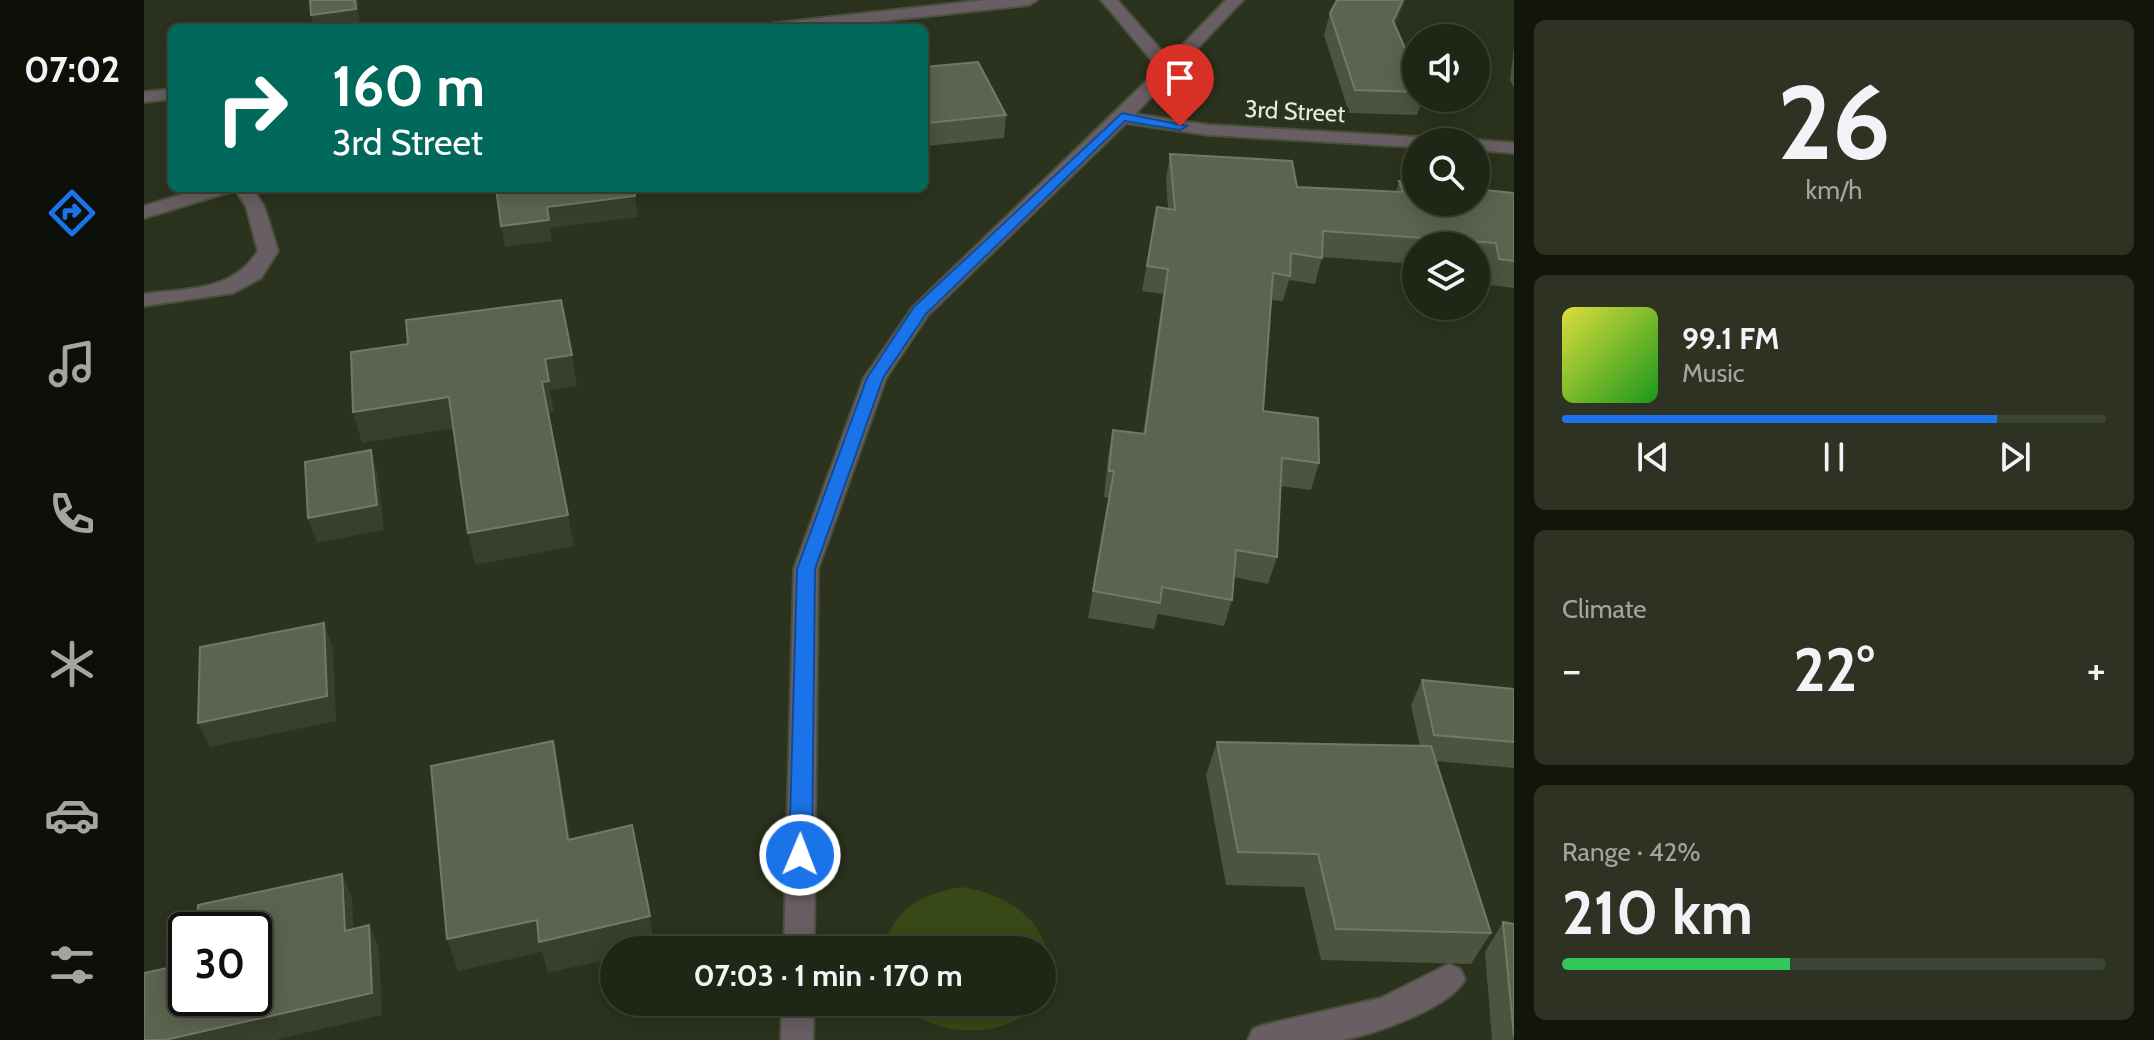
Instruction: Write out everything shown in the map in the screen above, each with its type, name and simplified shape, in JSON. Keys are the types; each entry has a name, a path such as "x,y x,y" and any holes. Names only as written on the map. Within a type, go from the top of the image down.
{"street":[{"path":"811,24 1029,0"},
{"path":"1109,0 1169,70"},
{"path":"799,936 806,569 875,378 920,311 1122,117 1235,0"},
{"path":"144,97 168,94"},
{"name":"3rd Street","path":"1122,117 1209,130 1402,141"},
{"path":"1490,146 1514,148"},
{"path":"144,212 210,192"},
{"path":"144,300 226,289 254,274 268,251 255,206 246,192"},
{"path":"1264,1040 1375,1018 1415,1002 1449,979"},
{"path":"797,1040 798,1016"}],"green space":[{"path":"962,887 1002,899 1033,923 1042,936 888,936 902,913 935,893"},
{"path":"918,1016 1022,1016 989,1029 950,1029"}],"building":[{"path":"310,0 355,0 356,9 311,15"},
{"path":"1337,0 1403,0 1393,21 1402,41 1402,92 1355,90 1330,13"},
{"path":"978,62 1006,115 928,123 928,67"},
{"path":"1170,154 1292,161 1297,187 1402,192 1402,216 1490,216 1490,190 1514,193 1514,261 1499,259 1496,243 1490,243 1490,232 1402,232 1402,236 1323,231 1322,258 1291,253 1290,276 1273,273 1263,411 1318,418 1319,463 1282,458 1277,557 1236,550 1232,600 1162,587 1160,603 1093,591 1114,471 1109,471 1113,430 1145,434 1168,269 1147,266 1157,207 1175,210"},
{"path":"497,192 634,192 635,196 547,207 549,220 501,226"},
{"path":"561,300 572,355 545,359 549,381 542,382 568,515 468,533 449,397 353,412 351,352 408,344 406,320"},
{"path":"371,450 377,505 308,518 305,462"},
{"path":"324,623 327,696 198,723 200,647"},
{"path":"1422,680 1514,689 1514,742 1434,735"},
{"path":"553,741 568,840 632,825 650,916 539,942 537,920 447,939 431,766"},
{"path":"1217,742 1431,746 1491,933 1336,929 1318,854 1238,852"},
{"path":"342,874 345,931 369,925 372,993 272,1016 272,912 198,912 198,905"},
{"path":"1503,922 1514,924 1514,1037"},
{"path":"168,968 168,1016 271,1016 165,1040 144,1040 144,973"}],"route":[{"path":"800,855 806,569 875,378 920,311 1122,117 1180,126"}]}
